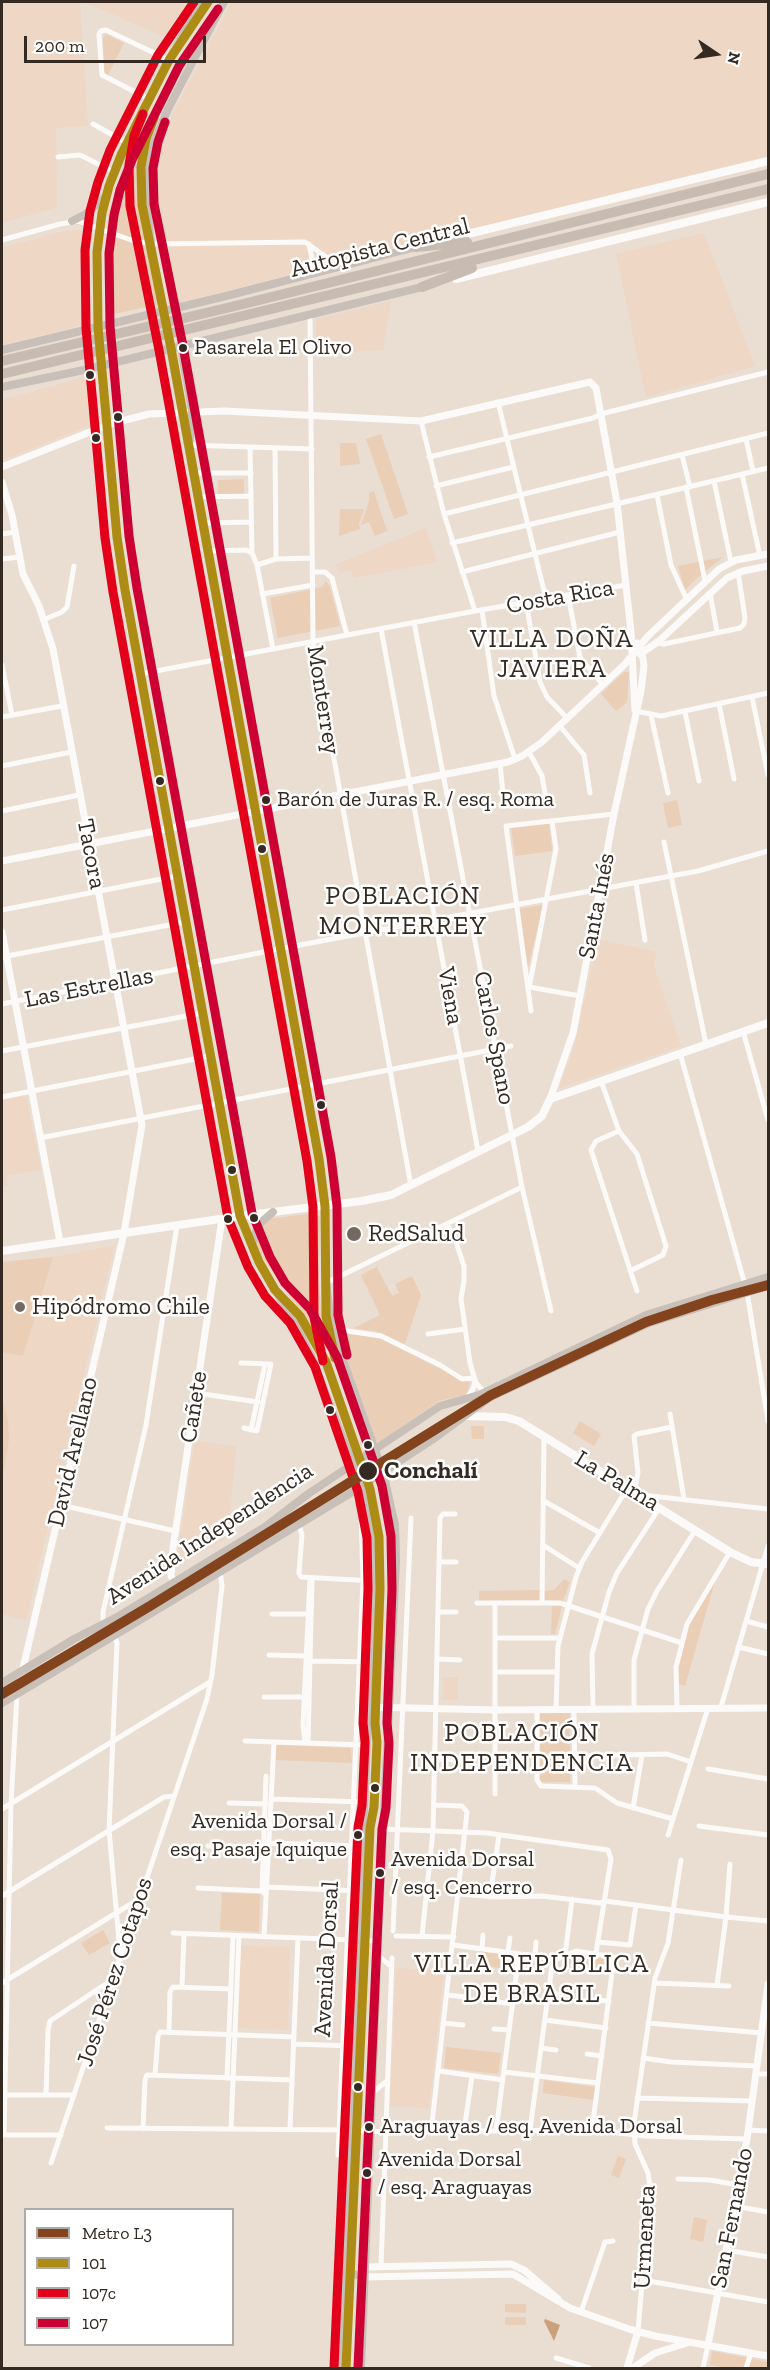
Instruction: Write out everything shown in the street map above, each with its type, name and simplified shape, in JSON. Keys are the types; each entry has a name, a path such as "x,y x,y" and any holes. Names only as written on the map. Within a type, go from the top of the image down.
{"highway":[{"name":"Autopista Central","path":"2,361 231,307 768,174"},
{"name":"Autopista Central","path":"3,374 768,189"},
{"path":"416,247 515,236"},
{"path":"422,287 518,250"}],"main road":[{"path":"100,366 96,269 99,228 105,197 114,172 148,99 200,2"},
{"path":"187,410 171,348 151,244 147,182 154,142 169,106 224,2"},
{"path":"2,350 768,161"},
{"path":"72,221 91,210 105,197"},
{"path":"2,387 183,346 768,202"},
{"path":"42,340 36,353 37,363 42,371 51,376"},
{"path":"183,346 187,410"},
{"name":"Avenida Dorsal","path":"100,366 117,537 240,1216 252,1246 297,1325 361,1486 373,1536 374,1581 340,2368"},
{"name":"Avenida Dorsal","path":"187,410 188,446 319,1159 325,1206 326,1283 333,1329 383,1472 394,1514 396,1548 361,2368"},
{"path":"2,1251 240,1216 371,1200 411,1186 512,1135 538,1120 550,1099 768,1023"},
{"path":"252,1246 258,1225 273,1212"},
{"name":"Avenida Independencia","path":"2,1703 361,1486 464,1416 487,1396 642,1326 746,1288 768,1277"},
{"name":"Avenida Independencia","path":"746,1288 768,1286"},
{"name":"Avenida Independencia","path":"2,1683 265,1527 308,1494 440,1406 467,1398 487,1396"},
{"name":"La Palma","path":"464,1416 510,1418 635,1491 730,1552 751,1562 766,1564"},
{"path":"344,2268 350,2273 364,2277"}],"street":[{"path":"148,99 102,75 99,34 106,30 169,60"},
{"path":"93,124 127,143"},
{"path":"58,157 80,155 114,172"},
{"path":"2,240 72,221 85,222 131,240 151,244 302,242 309,244 339,266"},
{"path":"309,244 315,273"},
{"name":"Monterrey","path":"310,314 313,642 411,1186"},
{"path":"429,457 593,418 601,414 768,372"},
{"name":"Santa Inés","path":"498,402 585,382 592,383 596,388 617,503 631,633 635,710"},
{"path":"2,467 136,416 187,410 421,421 498,402 546,599"},
{"path":"421,421 452,543 475,611"},
{"path":"444,514 768,434"},
{"path":"746,439 753,471"},
{"path":"188,446 312,449"},
{"path":"250,447 252,553 257,565 273,649"},
{"path":"275,448 276,559"},
{"path":"682,454 705,580"},
{"path":"436,486 513,467"},
{"path":"452,543 768,468"},
{"path":"193,473 251,474"},
{"path":"742,474 760,555"},
{"path":"656,643 664,644 740,628 744,624 738,572 731,562 714,481"},
{"name":"Tacora","path":"2,482 25,580 39,606 56,662 62,706 141,1119 124,1233"},
{"path":"657,495 671,565 686,598"},
{"path":"198,497 251,496"},
{"path":"202,523 251,522"},
{"path":"2,534 15,531"},
{"path":"462,572 620,532"},
{"path":"207,551 246,550 252,553"},
{"path":"2,861 500,764 515,759 529,752 641,650 686,598 705,580 731,562 768,554"},
{"path":"2,559 19,556"},
{"path":"257,565 276,559 312,558"},
{"path":"44,620 62,612 69,605 74,566"},
{"path":"641,650 656,643 723,581 738,572 768,566"},
{"path":"312,572 325,572 332,578 347,635"},
{"path":"262,594 313,585"},
{"name":"Costa Rica","path":"140,674 626,585"},
{"path":"710,593 717,632"},
{"path":"568,595 580,657 603,685"},
{"path":"526,602 540,682 547,697 567,718"},
{"path":"482,610 494,696 515,759"},
{"name":"Carlos Spano","path":"414,622 522,1187 551,1311"},
{"name":"Viena","path":"381,629 478,1152"},
{"name":"Santa Inés","path":"550,1099 571,1041 614,814 642,684 644,665 641,650 631,633"},
{"path":"2,665 12,715"},
{"path":"635,710 661,716 768,693"},
{"path":"752,697 768,775"},
{"path":"719,704 734,779"},
{"path":"2,717 62,706"},
{"path":"684,711 699,781"},
{"path":"651,715 668,793"},
{"path":"559,725 584,755 590,793"},
{"path":"2,766 71,752"},
{"path":"529,752 542,776 546,799"},
{"path":"500,764 504,803"},
{"path":"2,811 80,795"},
{"path":"531,1011 506,826 614,814"},
{"path":"529,987 556,849 552,821"},
{"path":"664,842 706,1044"},
{"name":"Las Estrellas","path":"2,1004 364,933 601,890 711,868 768,851"},
{"path":"2,910 177,876"},
{"path":"636,883 645,940"},
{"path":"4,956 185,921"},
{"path":"2,932 4,956 15,1002 60,1242"},
{"path":"529,987 580,996"},
{"path":"2,1051 202,1013"},
{"path":"743,1031 768,1120"},
{"path":"40,1138 511,1046"},
{"path":"680,1053 746,1288 768,1421"},
{"path":"2,1097 210,1056"},
{"path":"601,1081 619,1131 637,1154 666,1244 663,1255 630,1271"},
{"path":"619,1131 596,1141 591,1150 637,1290"},
{"path":"326,1283 522,1187"},
{"name":"Cañete","path":"174,1583 171,1571 175,1531 222,1219"},
{"path":"447,1224 464,1266 465,1280 460,1299 474,1379 473,1389 467,1398"},
{"path":"104,1624 103,1616 146,1425 177,1225"},
{"name":"David Arellano","path":"17,1694 124,1233"},
{"path":"333,1329 381,1336 440,1365 462,1379 474,1379"},
{"path":"428,1334 465,1329"},
{"path":"241,1363 271,1364 260,1402 257,1431 244,1428"},
{"path":"474,1379 487,1396"},
{"path":"196,1393 260,1402"},
{"path":"670,1414 684,1499"},
{"path":"556,1709 559,1638 579,1568 600,1533 635,1491 638,1473 634,1436 672,1427"},
{"path":"542,1602 544,1437"},
{"path":"635,1491 768,1509"},
{"path":"544,1501 600,1533"},
{"path":"61,1505 175,1531"},
{"path":"593,1709 592,1654 614,1579 660,1507"},
{"name":"Avenida Dorsal","path":"338,2155 363,1580 361,1513"},
{"path":"422,1936 433,1831 440,1516 455,1514"},
{"path":"411,1518 396,1829 394,1933 454,1937"},
{"path":"298,1523 302,1534 299,1573 308,1578 374,1581"},
{"path":"634,1708 634,1660 642,1630 654,1596 696,1529"},
{"path":"543,1545 579,1568"},
{"path":"720,1707 766,1564 768,1546"},
{"path":"677,1708 676,1673 682,1643 693,1610 730,1552"},
{"path":"439,1562 456,1562"},
{"name":"José Pérez Cotapos","path":"51,2163 211,1682 222,1581 220,1570"},
{"path":"306,1743 310,1658 308,1578"},
{"path":"174,1583 181,1593"},
{"path":"477,1604 542,1602 568,1605 682,1643"},
{"path":"495,1603 495,1794"},
{"path":"438,1611 456,1612"},
{"path":"272,1614 310,1614"},
{"path":"746,1621 768,1627"},
{"path":"114,1635 117,1644 109,1830 121,1957"},
{"path":"495,1638 559,1638"},
{"path":"738,1647 768,1654"},
{"path":"269,1655 370,1662"},
{"path":"437,1659 460,1660"},
{"path":"495,1672 556,1672"},
{"path":"2,1809 211,1682"},
{"path":"17,1694 4,1981 3,2135 61,2135"},
{"path":"264,1697 307,1697"},
{"path":"368,1707 495,1710 768,1708"},
{"path":"668,1835 708,1708"},
{"path":"537,1709 538,1784 543,1787 595,1788 614,1802 673,1819"},
{"path":"574,1709 575,1787"},
{"path":"245,1741 366,1745"},
{"path":"264,1937 269,1802 274,1742"},
{"path":"574,1756 667,1754 691,1762"},
{"path":"633,1808 642,1755"},
{"path":"435,1759 460,1760"},
{"path":"708,1769 768,1779"},
{"path":"266,1776 269,1802"},
{"path":"2,1896 164,1797 174,1796"},
{"path":"229,1803 364,1802"},
{"path":"431,2132 467,1812 466,1808 434,1805"},
{"path":"699,1826 768,1835"},
{"path":"384,1829 499,1835 603,1849 609,1852 611,1859 596,1953"},
{"path":"490,1897 499,1835"},
{"path":"208,1846 362,1846"},
{"name":"Urmeneta","path":"627,2368 638,2331 650,2183 636,2149 633,2134 654,1983 668,1943 681,1860"},
{"path":"717,1985 730,1864"},
{"path":"198,1888 265,1891 360,1890"},
{"path":"458,1894 490,1897 542,1896 605,1901 768,1921"},
{"path":"4,1981 139,1899"},
{"path":"565,1956 572,1899"},
{"path":"598,1942 630,1945 636,1905"},
{"path":"173,1933 378,1941"},
{"path":"182,1987 184,1934"},
{"path":"482,1948 483,1935"},
{"path":"232,2034 231,1989 236,1936"},
{"path":"231,2129 230,2078 236,1936"},
{"path":"290,2129 298,1938"},
{"path":"508,1952 510,1938"},
{"path":"535,1956 536,1942"},
{"path":"453,1945 561,1959 573,1951 613,1956 615,1959 592,2130"},
{"path":"496,2131 519,1954"},
{"name":"Avenida Dorsal","path":"377,1955 391,1966"},
{"path":"381,2266 392,1958"},
{"path":"530,2130 553,1958"},
{"path":"46,2095 50,2022 54,2017 113,1980"},
{"path":"654,1983 729,1986"},
{"name":"San Fernando","path":"708,2345 747,2139 767,2009 768,1984"},
{"path":"169,2032 172,1988 231,1989"},
{"path":"548,1993 566,1995"},
{"path":"447,1995 466,1997"},
{"path":"594,2000 609,2001"},
{"path":"498,2002 513,2004"},
{"path":"545,2020 606,2028"},
{"path":"443,2023 463,2025"},
{"path":"648,2023 762,2033"},
{"path":"494,2029 509,2031"},
{"path":"155,2075 159,2032 294,2037"},
{"path":"294,2044 353,2046"},
{"path":"541,2048 556,2050"},
{"path":"587,2054 602,2056"},
{"path":"643,2058 756,2070 768,2074"},
{"path":"439,2071 503,2080"},
{"path":"504,2072 598,2083"},
{"path":"143,2129 146,2076 292,2080"},
{"path":"464,2132 472,2076"},
{"path":"372,2092 387,2081"},
{"path":"3,2095 74,2095"},
{"path":"638,2098 752,2101"},
{"path":"106,2128 370,2132 592,2130 747,2139"},
{"path":"748,2130 768,2131"},
{"path":"678,2179 710,2180 738,2185"},
{"path":"734,2206 768,2212"},
{"path":"581,2312 605,2242 613,2241"},
{"path":"726,2250 768,2258"},
{"path":"465,2264 466,2274"},
{"path":"364,2267 511,2264 520,2267 541,2283 564,2305"},
{"path":"364,2277 508,2273 517,2276 564,2305 638,2331 768,2356"},
{"path":"643,2280 768,2302"},
{"path":"633,2368 655,2353 690,2342"},
{"path":"703,2368 708,2354 708,2345"},
{"path":"746,2368 751,2353"},
{"path":"556,2358 589,2368"}],"shaded area":[{"path":"2,2 80,2 88,126 56,128 57,207 2,223"},
{"path":"84,2 191,2 172,40"},
{"path":"768,2 768,156 169,305 156,228 159,153 170,120 187,86 231,3"},
{"path":"106,34 124,43 108,75 104,72 103,38"},
{"path":"149,113 138,157 137,182 139,205 159,304 110,315 105,280 108,215 125,159"},
{"path":"64,231 89,232 91,323 2,345 2,248"},
{"path":"704,233 755,366 646,397 616,254"},
{"path":"391,301 383,350 316,354 316,319"},
{"path":"95,374 97,423 2,460 2,400"},
{"path":"381,434 408,514 394,519 366,439"},
{"path":"340,443 356,443 360,464 340,466"},
{"path":"244,479 244,495 218,495 218,480"},
{"path":"374,491 387,531 375,536 369,522 361,525 369,501 369,493"},
{"path":"340,509 364,509 359,524 360,529 339,536"},
{"path":"426,528 437,562 354,578 351,570 340,573 335,565"},
{"path":"723,557 697,578 685,590 678,566"},
{"path":"326,581 330,587 340,626 278,638 270,598 322,587"},
{"path":"624,672 629,672 627,703 623,699 626,703 616,711 601,694"},
{"path":"677,800 682,825 668,828 663,803"},
{"path":"549,822 552,851 515,856 511,827"},
{"path":"543,905 528,968 518,909"},
{"path":"598,939 656,952 654,967 681,1046 559,1088 573,1052"},
{"path":"23,1096 27,1099 41,1170 6,1176 8,1186 2,1187 2,1100"},
{"path":"315,1213 320,1217 319,1284 328,1345 325,1353 313,1330 255,1244 256,1232 268,1219"},
{"path":"114,1246 26,1620 2,1614 2,1484 9,1439 8,1421 2,1397 2,1352 23,1356 53,1257"},
{"name":"Hipódromo Chile","path":"53,1257 23,1356 2,1352 2,1262"},
{"path":"377,1267 392,1296 399,1293 395,1284 412,1276 421,1295 405,1344 379,1332 354,1328 380,1315 361,1275"},
{"path":"338,1333 378,1337 470,1382 467,1393 439,1401 379,1442 376,1441"},
{"path":"2,1397 8,1421 9,1439 2,1484"},
{"path":"580,1421 601,1434 594,1446 573,1433"},
{"path":"471,1426 484,1426 484,1439 472,1439"},
{"path":"195,1440 236,1447 228,1538 176,1564"},
{"path":"564,1579 570,1582 563,1601 544,1600 544,1591 554,1590"},
{"path":"715,1581 685,1686 679,1684 678,1669 690,1623"},
{"path":"540,1590 540,1600 479,1601 479,1591"},
{"path":"552,1605 562,1606 555,1634 551,1634"},
{"path":"443,1677 458,1677 458,1700 443,1700"},
{"path":"540,1712 570,1712 570,1782 540,1782"},
{"path":"276,1745 351,1748 352,1763 275,1760"},
{"path":"222,1893 260,1894 259,1932 220,1930"},
{"path":"103,1930 110,1943 89,1955 81,1943"},
{"path":"240,1946 290,1947 288,2030 237,2028"},
{"path":"479,1951 502,1954 500,1968 477,1964"},
{"path":"565,1952 608,1958 607,1969 563,1963"},
{"path":"396,1968 444,1971 429,2108 390,2106"},
{"path":"446,2047 501,2053 498,2074 444,2068"},
{"path":"544,2080 596,2087 594,2100 543,2093"},
{"path":"618,2156 626,2159 619,2178 611,2175"},
{"path":"694,2217 707,2220 703,2242 690,2239"},
{"path":"505,2304 526,2304 526,2313 505,2312"},
{"path":"505,2317 526,2317 526,2325 505,2325"},
{"path":"545,2319 560,2325 554,2341 544,2321"},
{"path":"712,2351 768,2362 768,2368 728,2368 710,2365"}],"metro line":[{"name":"L3","path":"2,1694 150,1606 491,1395 646,1322 712,1300 768,1285"}],"transit line":[{"name":"107c","path":"194,2 158,55 110,150 98,182 90,211 85,250 86,328 105,538 113,592 228,1218 248,1267 265,1296 290,1323 315,1367 358,1492 367,1538 368,1589 363,1723 365,1742 362,1806 358,1827 334,2367"},
{"name":"101","path":"208,2 169,60 121,155 109,186 102,213 97,252 98,327 117,537 125,590 240,1216 259,1262 275,1290 300,1316 326,1362 370,1489 379,1537 380,1589 375,1723 377,1742 374,1807 370,1828 346,2368"},
{"name":"107","path":"218,9 179,66 132,160 120,190 109,253 110,326 129,536 137,588 252,1213 270,1257 285,1283 310,1309 337,1357 382,1486 391,1536 392,1589 387,1723 389,1743 386,1808 382,1829 358,2368"},
{"name":"107c","path":"143,114 134,136 129,165 130,206 159,350 307,1161 313,1207 314,1317 323,1361"},
{"name":"101","path":"154,118 146,139 141,167 142,205 171,348 319,1159 325,1206 326,1316 335,1358"},
{"name":"107","path":"165,122 153,168 154,204 183,346 331,1157 337,1206 338,1315 347,1355"}],"place":[{"name":"Pasarela El Olivo","path":"183,348"},
{"name":"Barón de Juras R. / esq. Roma","path":"266,800"},
{"name":"RedSalud","path":"354,1234"},
{"name":"Hipódromo Chile","path":"20,1307"},
{"name":"Conchalí","path":"368,1471"},
{"name":"Avenida Dorsal / esq. Pasaje Iquique","path":"358,1835"},
{"name":"Avenida Dorsal / esq. Cencerro","path":"380,1873"},
{"name":"Araguayas / esq. Avenida Dorsal","path":"369,2127"},
{"name":"Avenida Dorsal / esq. Araguayas","path":"367,2173"}],"district":[{"name":"VILLA DOÑA JAVIERA","path":"552,655"},
{"name":"POBLACIÓN MONTERREY","path":"403,912"},
{"name":"POBLACIÓN INDEPENDENCIA","path":"522,1749"},
{"name":"VILLA REPÚBLICA DE BRASIL","path":"532,1980"}]}
